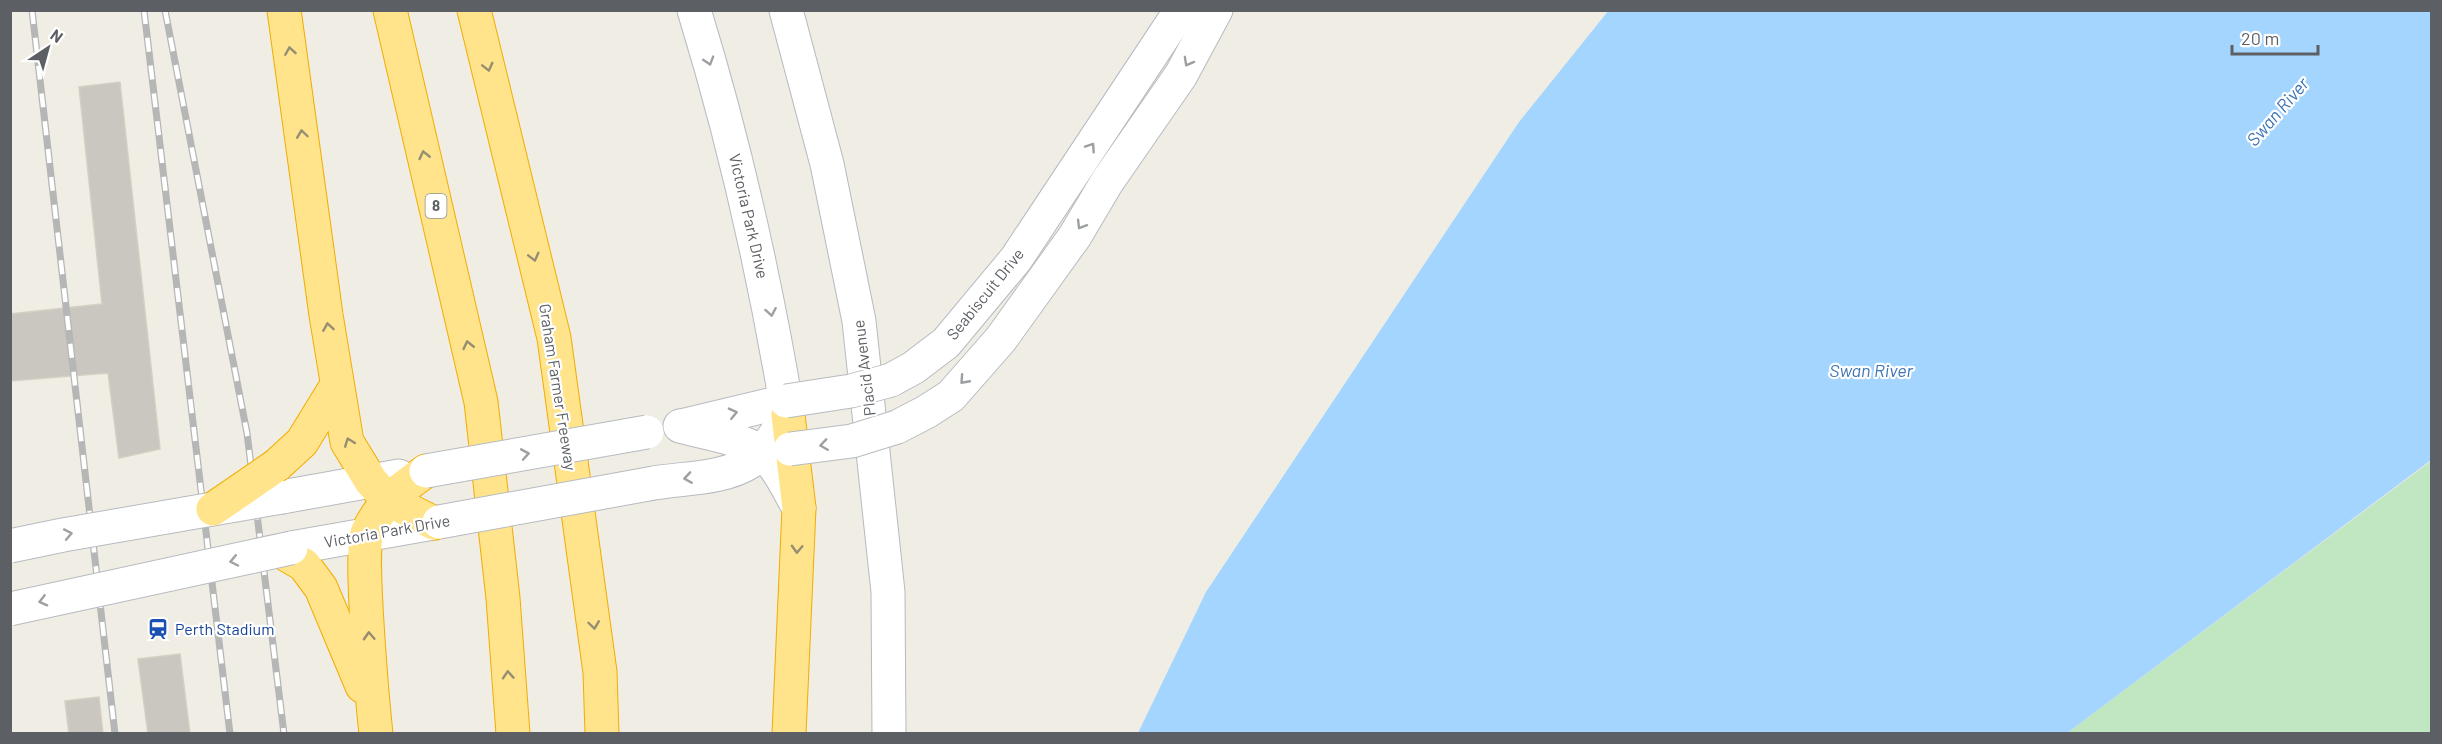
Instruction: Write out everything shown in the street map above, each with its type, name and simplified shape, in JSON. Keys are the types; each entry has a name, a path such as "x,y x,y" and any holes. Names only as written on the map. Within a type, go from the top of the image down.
{"highway":[{"path":"284,10 347,442 379,490 434,523"},
{"name":"8","path":"390,10 481,402 503,598 513,734"},
{"name":"Graham Farmer Freeway","path":"474,10 554,338 600,672 602,734"},
{"path":"213,509 289,455 314,426 337,385"},
{"path":"787,408 775,451 799,508 789,734"},
{"path":"379,490 426,471"},
{"path":"375,724 364,566 365,535 379,490"},
{"path":"288,553 304,566 321,588 338,623 375,724"}],"street":[{"name":"Victoria Park Drive","path":"694,10 725,111 767,290 787,408"},
{"name":"Placid Avenue","path":"786,10 827,164 859,321 888,592 889,734"},
{"name":"Seabiscuit Drive","path":"680,426 787,408 891,380 913,368 946,343 1016,259 1181,10"},
{"path":"426,471 680,426 775,451 852,441 897,427 926,412 951,396 1001,339 1075,236 1107,182 1181,75 1216,10"},
{"name":"Victoria Park Drive","path":"10,609 288,553 365,535 722,472 775,451"},
{"path":"10,546 282,497 379,490"}],"green space":[{"path":"2431,461 2431,733 2067,733"}],"water":[{"name":"Swan River","path":"1609,10 2431,11 2431,460 2067,733 1138,733 1206,592 1519,122"}],"building":[{"path":"120,82 160,449 119,458 108,373 10,381 10,314 102,304 79,87"},
{"path":"180,654 190,734 148,734 138,659"},
{"path":"99,697 103,734 69,734 65,701"}],"railway":[{"path":"32,10 115,734"},
{"path":"144,10 230,734"},
{"path":"165,10 247,433 284,734"}],"place":[{"name":"Perth Stadium","path":"158,629"}]}
